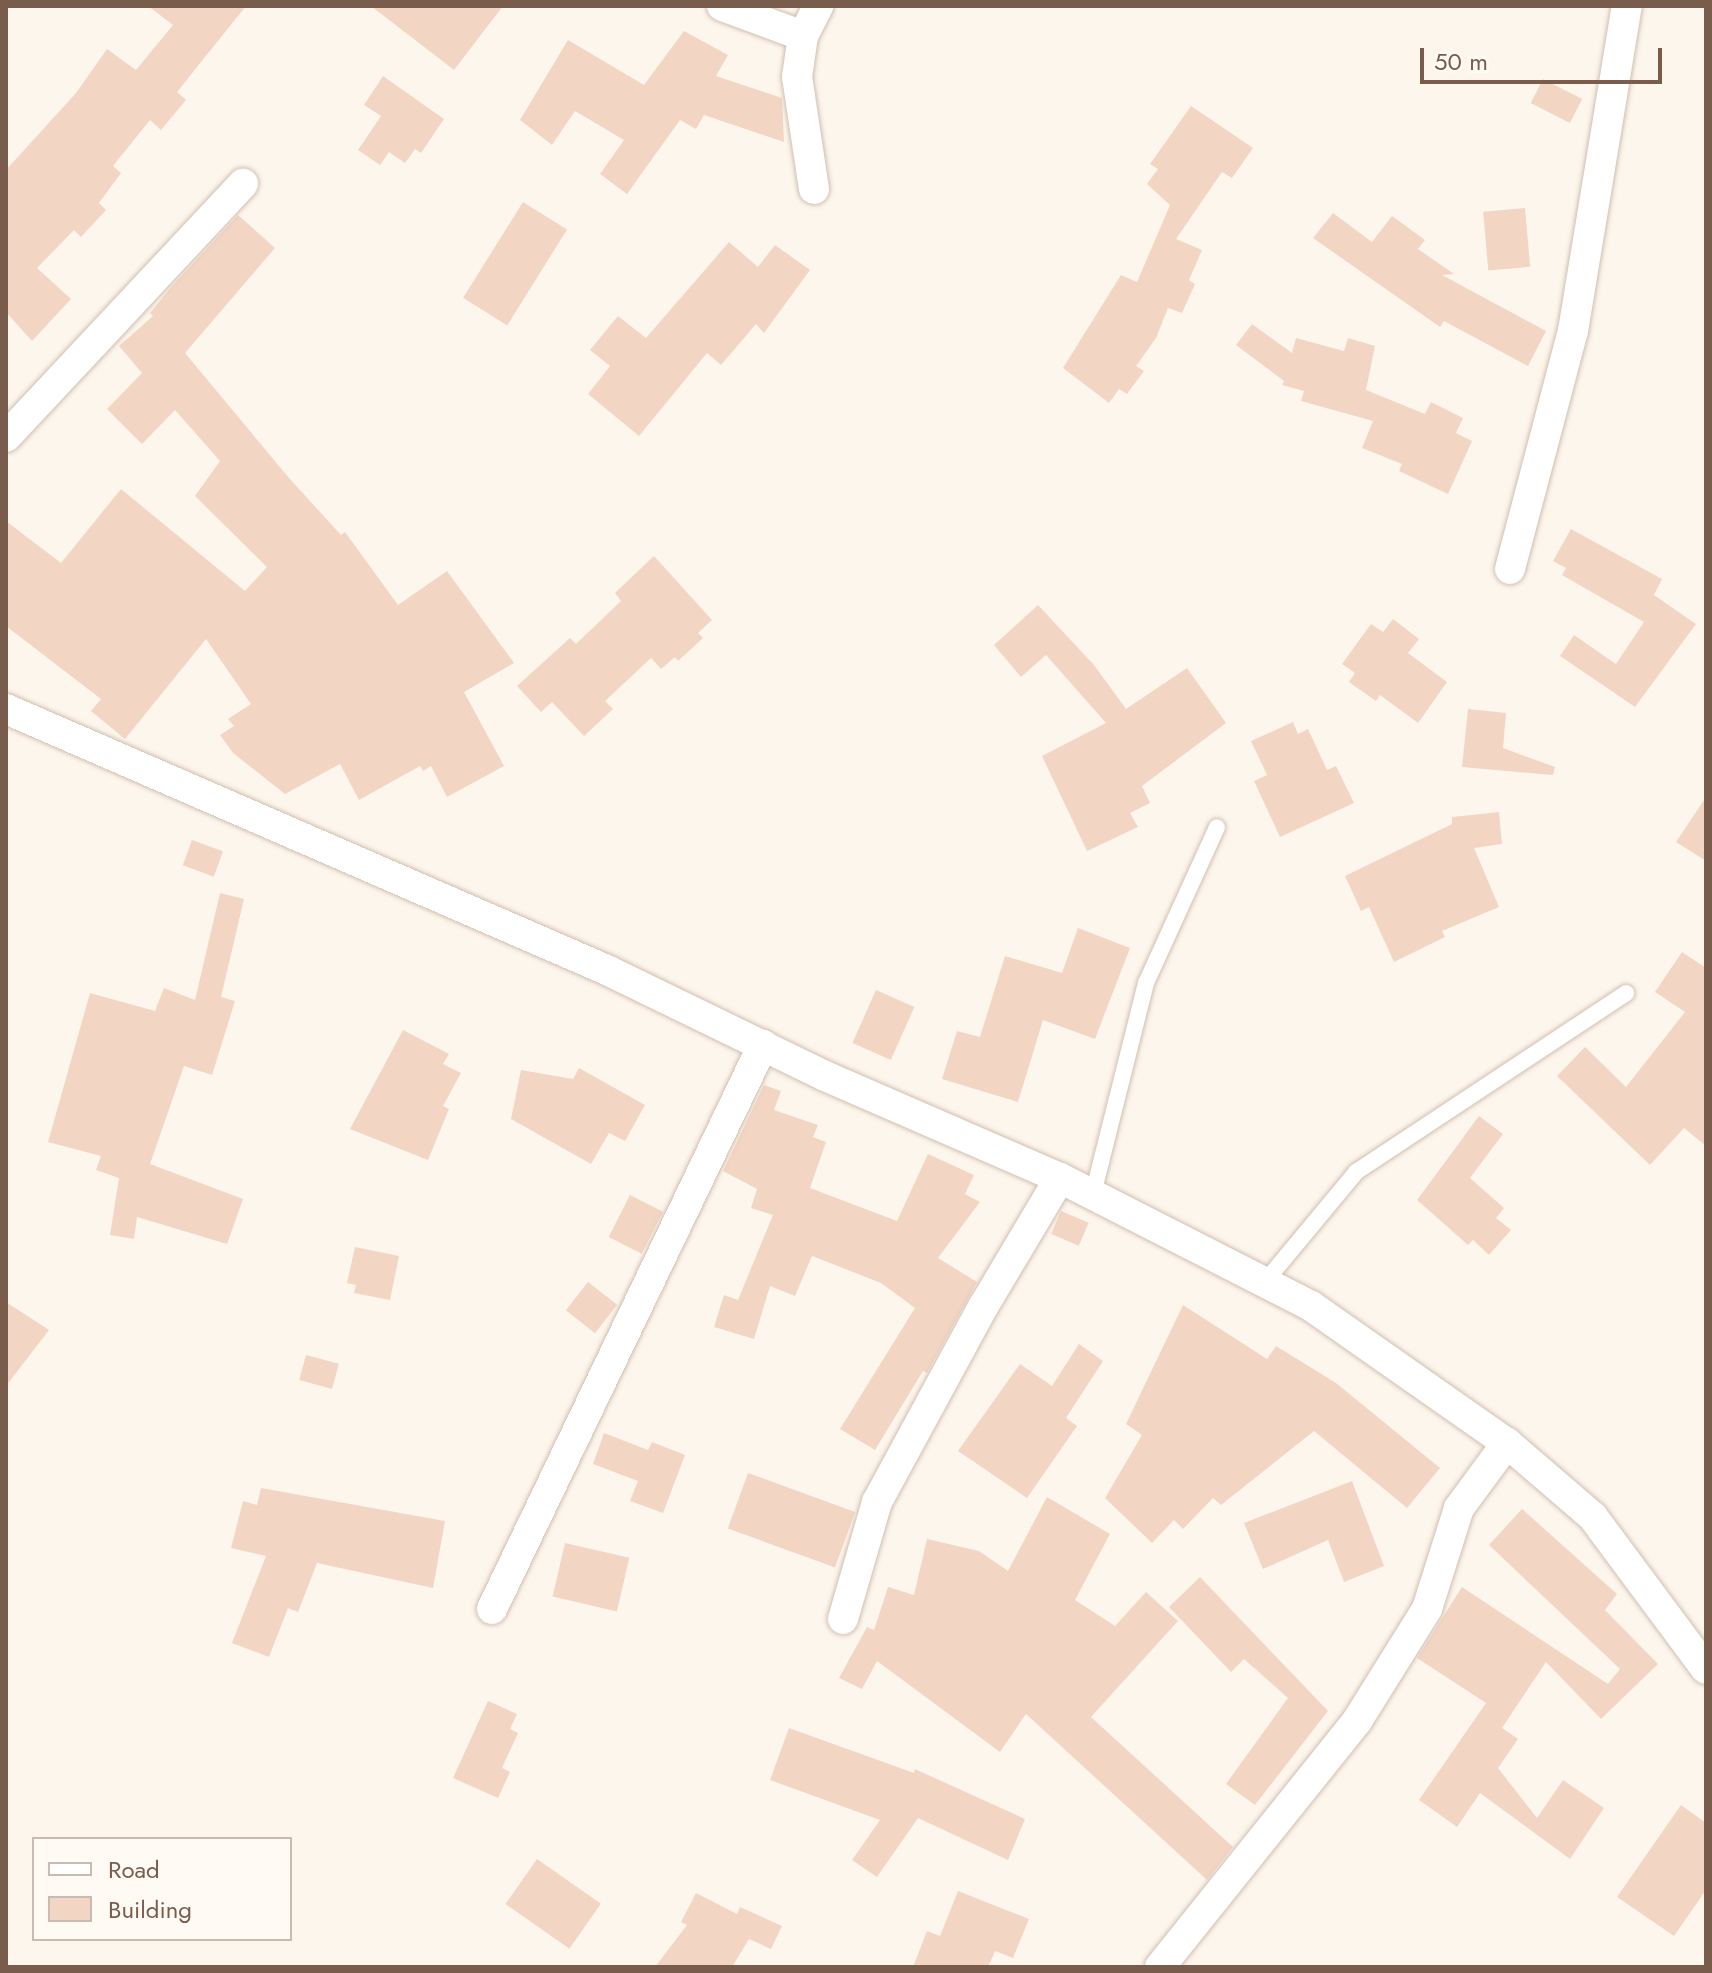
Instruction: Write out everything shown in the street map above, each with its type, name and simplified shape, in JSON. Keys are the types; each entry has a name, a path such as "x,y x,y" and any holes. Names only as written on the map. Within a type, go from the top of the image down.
{"street":[{"path":"722,6 803,36"},
{"path":"814,189 797,77 803,36 818,6"},
{"path":"1510,569 1573,331 1627,6"},
{"path":"6,437 243,184"},
{"path":"6,709 609,971 763,1045 1060,1178 1311,1306 1507,1443 1593,1517 1706,1669"},
{"path":"492,1609 763,1045"},
{"path":"843,1619 883,1489 1060,1178"},
{"path":"1160,1967 1357,1721 1427,1609 1459,1508 1507,1443"}],"lane":[{"path":"1093,1194 1146,983 1217,827"},
{"path":"1264,1283 1356,1172 1626,993"}],"building":[{"path":"148,6 246,6 177,92 186,100 161,130 150,120 113,166 121,173 99,203 106,210 81,237 74,230 37,268 71,299 32,341 6,312 6,170 76,93 107,49 136,70 173,25"},
{"path":"371,6 503,6 454,70"},
{"path":"684,31 728,55 716,76 782,98 784,142 704,115 696,129 680,120 627,194 600,174 624,140 575,111 552,145 520,120 568,40 644,85"},
{"path":"383,76 444,119 421,153 415,149 405,163 389,152 380,165 358,150 381,116 364,105"},
{"path":"1543,79 1582,99 1570,123 1531,103"},
{"path":"1191,106 1253,148 1232,178 1222,172 1176,239 1202,250 1189,280 1195,284 1182,313 1168,308 1156,338 1136,366 1144,371 1127,394 1119,389 1109,403 1063,368 1121,275 1137,282 1170,205 1147,184 1158,169 1150,164"},
{"path":"523,202 567,230 507,325 463,298"},
{"path":"1525,208 1530,267 1488,270 1483,212"},
{"path":"1333,213 1372,242 1392,216 1425,240 1418,249 1454,274 1442,275 1546,331 1528,366 1444,321 1440,327 1313,238"},
{"path":"238,215 275,248 185,353 289,478 341,535 345,532 398,605 447,571 514,663 464,692 504,766 447,797 431,766 423,771 420,766 359,800 340,764 285,794 233,753 220,735 234,726 228,719 251,704 206,639 125,739 91,711 101,699 6,626 6,521 61,563 121,489 245,591 267,567 195,496 220,461 175,410 142,444 107,409 142,373 119,346 153,316 150,313 173,285"},
{"path":"729,242 758,267 775,245 810,270 764,333 756,324 721,365 707,353 639,436 588,394 610,366 590,350 618,316 646,338"},
{"path":"1252,324 1292,353 1296,338 1344,351 1348,338 1375,346 1366,390 1425,414 1431,402 1463,418 1456,433 1472,441 1448,494 1399,471 1402,464 1362,448 1373,421 1301,401 1304,391 1282,385 1284,381 1236,345"},
{"path":"1571,529 1662,579 1654,595 1696,624 1635,707 1560,656 1574,635 1616,664 1644,622 1562,575 1566,568 1553,561"},
{"path":"654,556 712,620 698,633 703,638 678,661 675,657 661,669 651,658 605,701 613,709 584,736 552,702 541,712 517,686 570,638 576,644 621,601 615,593"},
{"path":"1038,605 1094,665 1126,709 1187,668 1226,723 1142,786 1150,803 1130,813 1138,827 1087,851 1042,756 1106,723 1046,655 1021,677 994,645"},
{"path":"1393,619 1419,639 1408,653 1447,682 1418,723 1380,695 1376,701 1349,682 1355,673 1342,664 1371,624 1383,632"},
{"path":"1468,709 1506,713 1503,748 1555,767 1553,775 1462,767"},
{"path":"1293,722 1298,734 1308,729 1327,770 1336,766 1354,803 1280,837 1254,781 1267,775 1251,741"},
{"path":"1706,797 1706,861 1676,842"},
{"path":"1499,812 1502,844 1474,848 1499,907 1442,931 1445,937 1394,962 1369,907 1361,911 1345,876 1452,824 1452,817"},
{"path":"192,840 223,851 214,877 183,865"},
{"path":"220,893 244,899 221,997 235,1001 212,1075 184,1066 150,1164 243,1199 227,1244 137,1217 134,1239 110,1235 119,1178 96,1170 101,1156 48,1142 90,993 155,1011 164,988 195,1000"},
{"path":"1078,928 1130,948 1095,1039 1043,1020 1018,1102 942,1079 957,1031 980,1037 1005,956 1062,973"},
{"path":"1682,952 1706,968 1706,1146 1684,1128 1650,1165 1557,1076 1585,1047 1626,1087 1685,1012 1655,992"},
{"path":"876,990 914,1007 891,1060 852,1043"},
{"path":"403,1030 449,1054 443,1064 461,1073 443,1106 449,1109 428,1160 350,1129"},
{"path":"579,1068 645,1105 625,1141 609,1133 591,1164 511,1119 521,1070 573,1079"},
{"path":"764,1085 781,1091 774,1110 818,1125 813,1137 826,1142 810,1188 897,1221 928,1154 974,1175 965,1194 980,1202 938,1258 977,1282 927,1373 923,1371 875,1450 840,1429 915,1308 881,1283 812,1256 795,1296 770,1286 754,1339 714,1327 724,1295 738,1300 773,1215 751,1208 757,1189 723,1171"},
{"path":"1479,1116 1503,1134 1470,1178 1504,1208 1496,1218 1511,1230 1489,1255 1473,1240 1468,1245 1417,1200"},
{"path":"630,1195 663,1212 642,1254 609,1237"},
{"path":"1061,1211 1089,1223 1079,1246 1051,1234"},
{"path":"355,1247 399,1256 390,1300 354,1293 356,1285 347,1283"},
{"path":"588,1282 617,1305 595,1333 566,1310"},
{"path":"6,1302 49,1330 6,1386"},
{"path":"1183,1305 1267,1359 1276,1346 1336,1383 1440,1468 1407,1508 1314,1431 1221,1505 1213,1498 1183,1529 1174,1520 1152,1543 1105,1498 1142,1435 1126,1424"},
{"path":"1079,1344 1103,1361 1066,1418 1077,1426 1027,1498 958,1451 1020,1364 1052,1386"},
{"path":"306,1355 339,1364 332,1389 299,1380"},
{"path":"604,1433 648,1450 652,1442 685,1455 663,1513 630,1501 638,1481 593,1464"},
{"path":"748,1473 855,1512 835,1567 728,1528"},
{"path":"1352,1481 1384,1566 1344,1582 1328,1540 1263,1569 1244,1523"},
{"path":"261,1488 445,1521 433,1588 317,1563 298,1612 288,1608 269,1657 232,1643 266,1556 231,1548 243,1501 257,1505"},
{"path":"1047,1497 1110,1534 1075,1600 1115,1626 1146,1592 1178,1621 1091,1717 1233,1847 1207,1880 1026,1714 1000,1752 877,1661 862,1689 839,1678 867,1627 874,1630 888,1587 914,1595 927,1539 979,1551 1008,1571"},
{"path":"1522,1509 1617,1594 1605,1610 1658,1664 1601,1719 1546,1662 1502,1728 1518,1739 1498,1768 1537,1818 1563,1780 1604,1808 1570,1859 1480,1793 1457,1827 1419,1800 1486,1703 1417,1658 1462,1587 1608,1684 1620,1669 1489,1545"},
{"path":"565,1543 629,1558 617,1611 553,1597"},
{"path":"1200,1577 1328,1711 1255,1805 1226,1784 1288,1698 1244,1659 1231,1672 1169,1607"},
{"path":"488,1701 517,1714 510,1729 518,1733 502,1768 510,1772 498,1798 453,1778"},
{"path":"789,1728 914,1773 915,1769 1025,1819 1008,1860 918,1818 877,1877 852,1860 880,1820 770,1780"},
{"path":"1681,1805 1706,1823 1706,1890 1674,1936 1617,1897"},
{"path":"537,1859 601,1904 569,1949 505,1904"},
{"path":"958,1891 1029,1919 1013,1958 995,1951 988,1967 913,1967 927,1931 940,1936"},
{"path":"696,1893 737,1914 740,1907 782,1926 771,1949 749,1939 732,1967 655,1967 687,1925 681,1922"}]}
